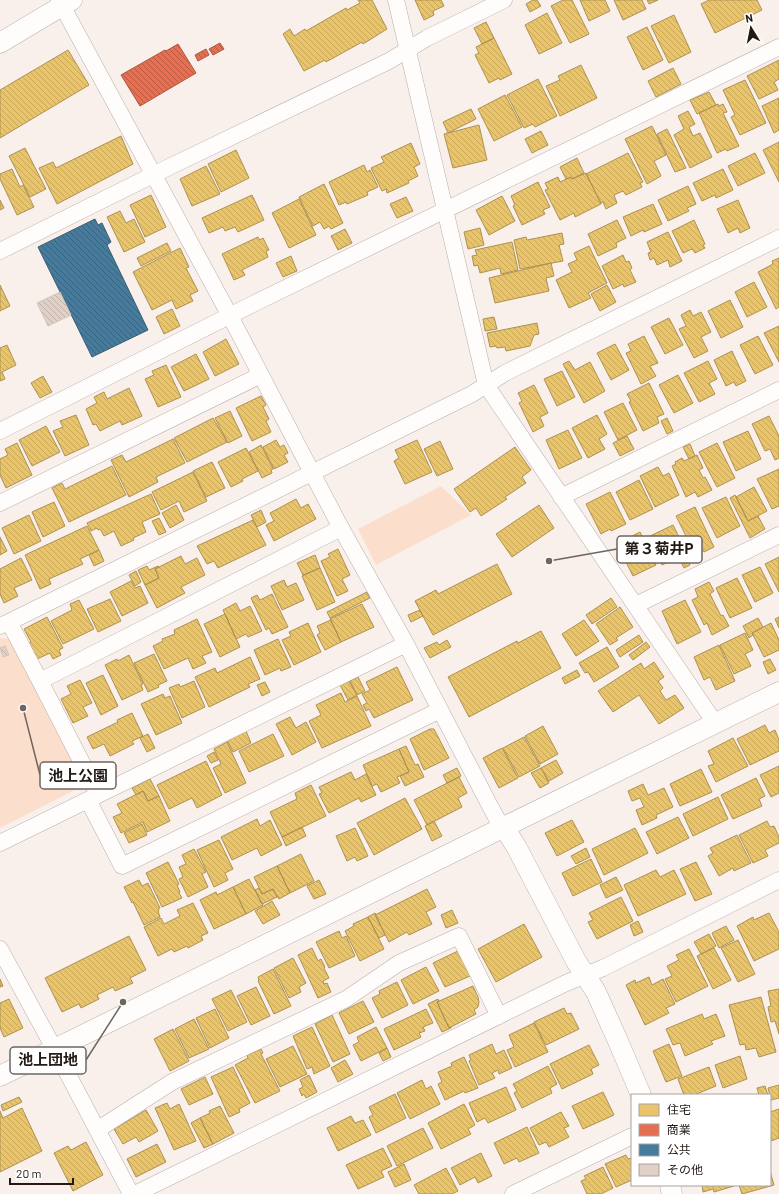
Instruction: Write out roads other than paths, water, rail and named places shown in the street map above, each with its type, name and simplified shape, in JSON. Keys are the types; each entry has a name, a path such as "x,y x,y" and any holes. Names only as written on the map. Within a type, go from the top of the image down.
{"street":[{"path":"396,0 444,211 486,385 715,723"},
{"path":"0,251 154,174 389,61 426,38 504,0"},
{"path":"0,43 65,2 341,528 406,644 490,806 517,848 585,975 596,992 641,1094"},
{"path":"0,431 230,316 779,48"},
{"path":"440,710 122,866 93,797 40,681 5,624 472,394 505,373 779,238"},
{"path":"0,504 261,375"},
{"path":"561,497 779,390"},
{"path":"40,681 341,528"},
{"path":"636,605 779,535"},
{"path":"0,843 406,644"},
{"path":"0,1076 779,692"},
{"path":"135,1194 779,880"},
{"path":"97,1130 172,1082 346,999 399,963 459,936 499,1016"},
{"path":"0,949 131,1194"},
{"path":"513,1194 631,1136"}],"place":[{"name":"第３菊井P","path":"549,561"},
{"name":"池上公園","path":"23,708"},
{"name":"池上団地","path":"123,1002"}]}
